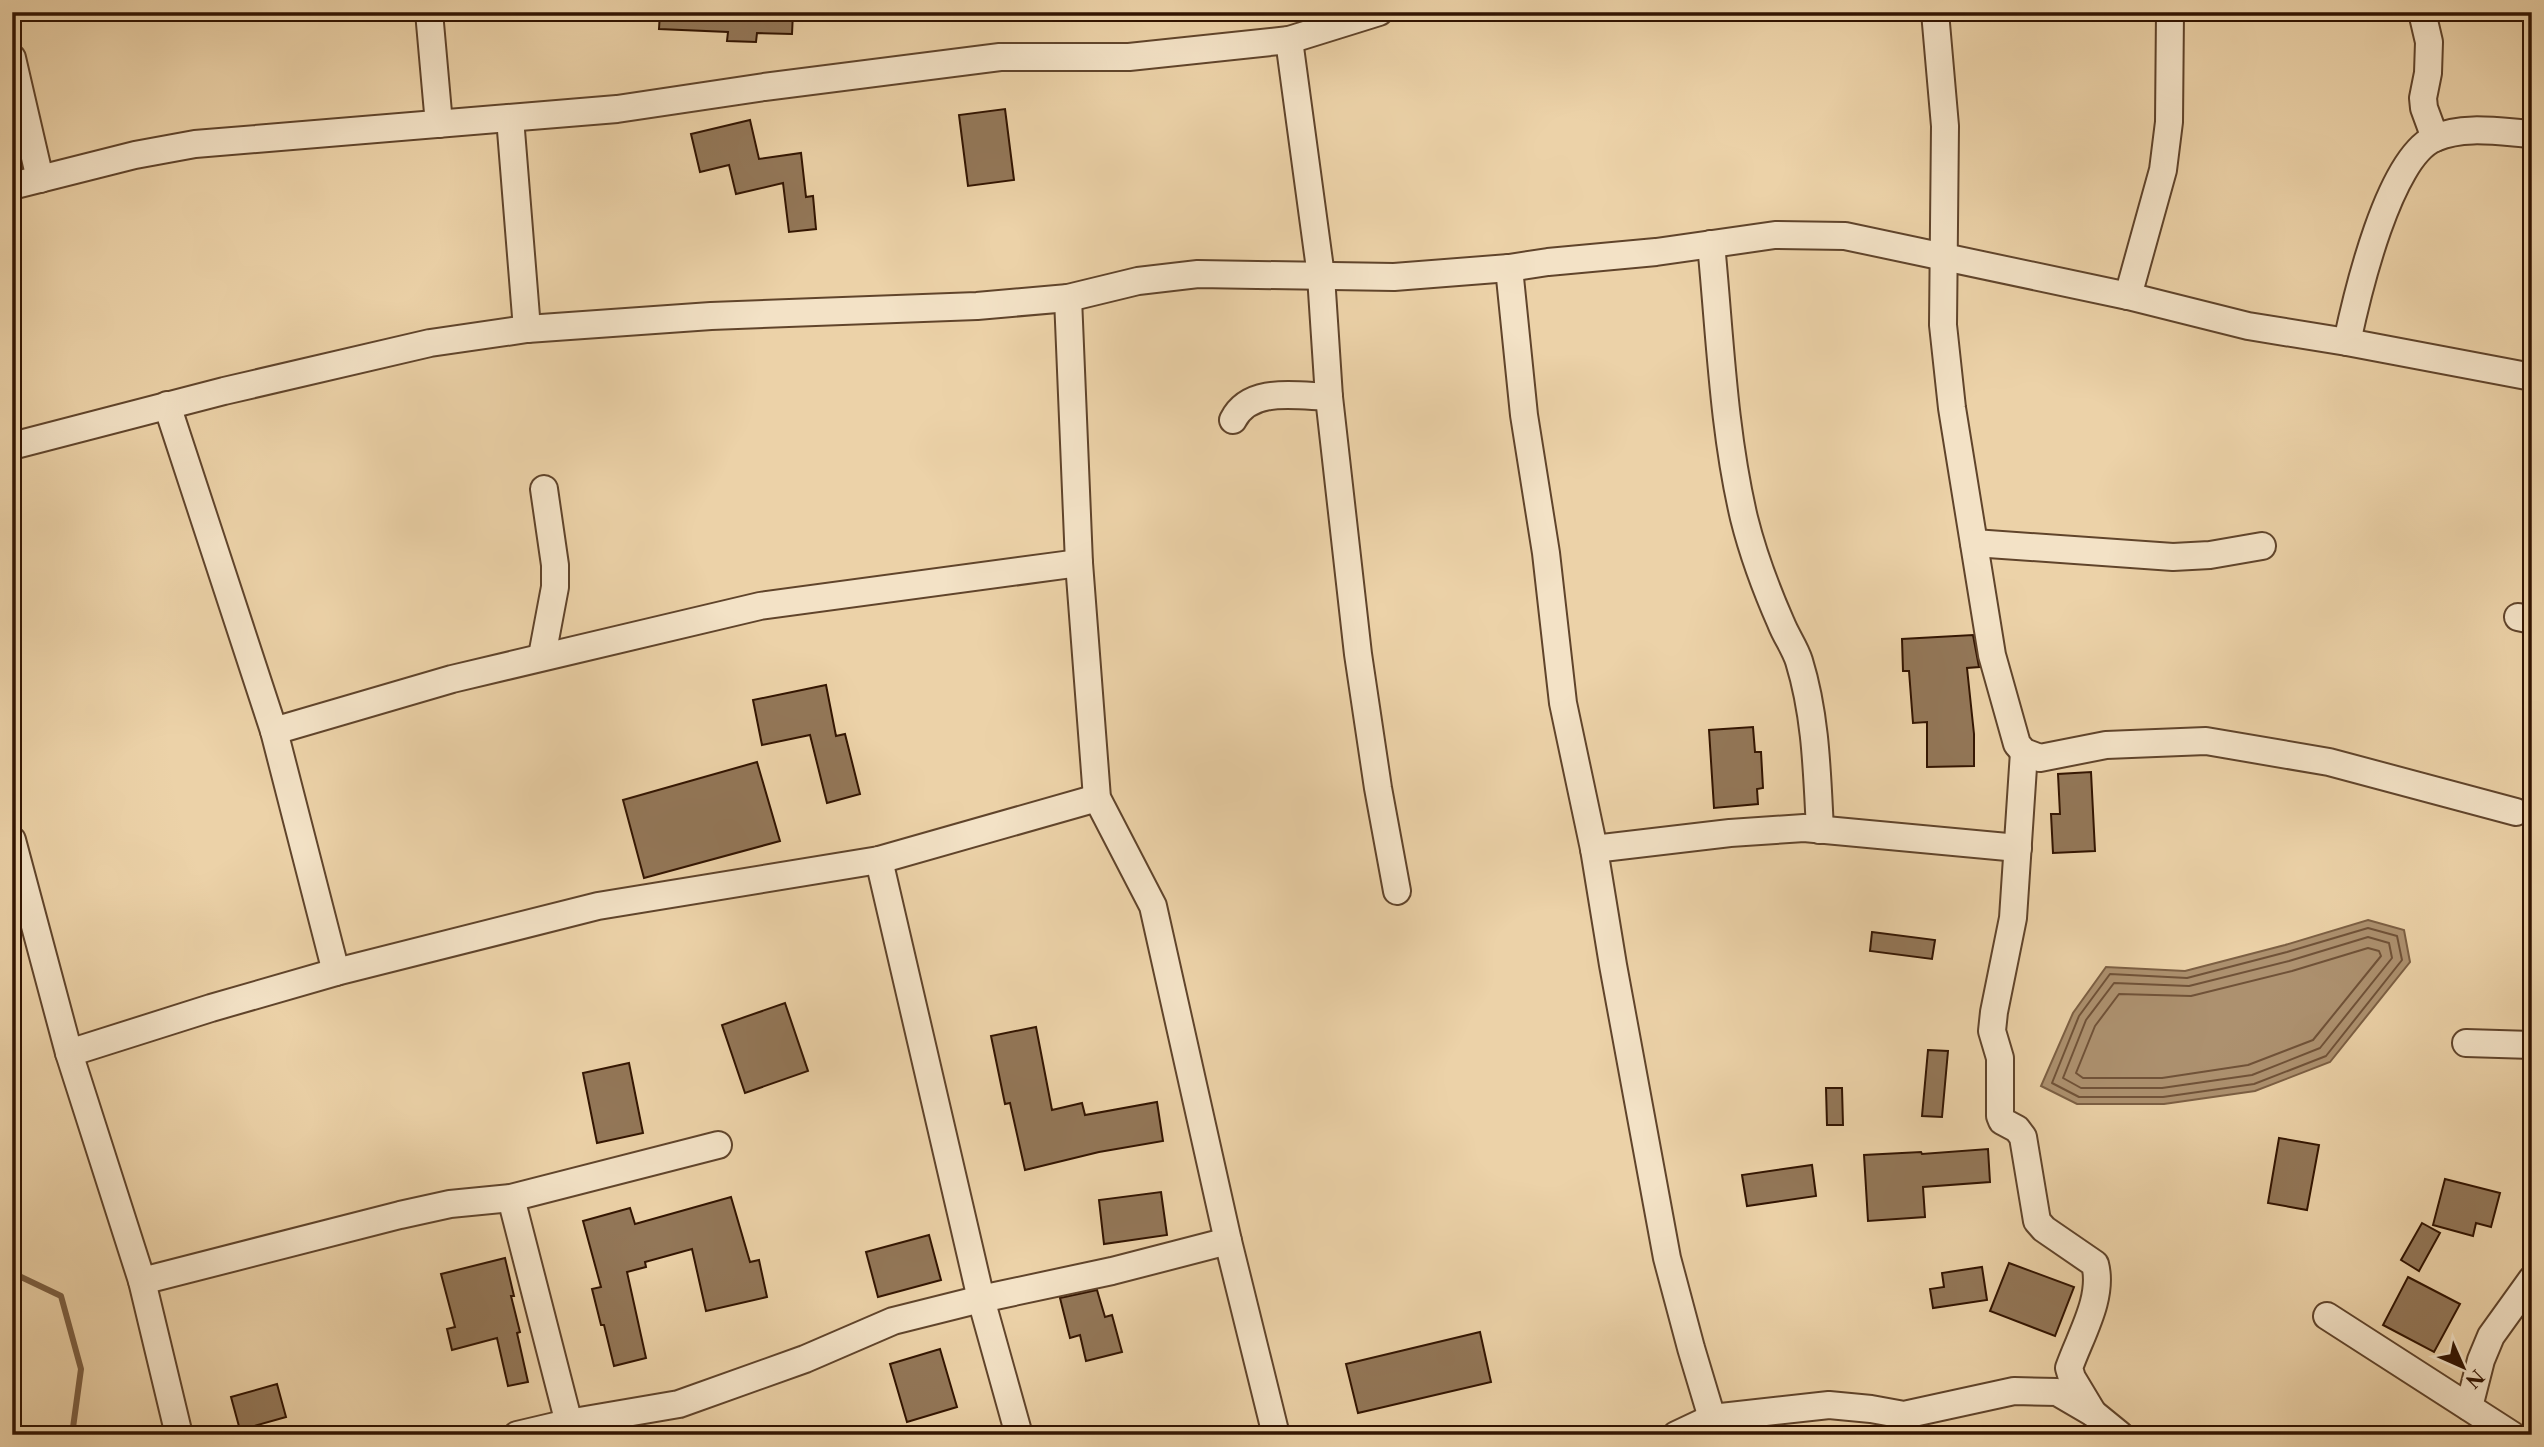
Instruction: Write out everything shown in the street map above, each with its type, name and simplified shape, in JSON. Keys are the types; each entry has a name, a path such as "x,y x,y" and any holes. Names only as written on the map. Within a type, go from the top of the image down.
{"street":[{"path":"429,12 439,124"},
{"path":"12,186 135,155 195,144 617,109 1000,57 1129,57 1289,40 1379,12"},
{"path":"1935,12 1945,126 1943,325 1952,408 1992,655 2013,735 2024,752 2013,918 1992,1031 2000,1058 2000,1116 2001,1121 2017,1129 2023,1137 2037,1221 2044,1229 2095,1264 2098,1276 2093,1303 2069,1368 2093,1413"},
{"path":"2127,296 2163,170 2169,122 2170,12"},
{"path":"2422,12 2429,42 2428,73 2423,99 2435,138"},
{"path":"1289,40 1321,276 1329,397 1358,653 1397,891"},
{"path":"12,58 40,179"},
{"path":"510,118 527,329"},
{"path":"2347,342 2357,293 2375,235 2412,159 2422,145 2435,138 2462,132 2532,134"},
{"path":"12,446 167,405 430,343 527,329 712,316 977,306 1068,298 1138,281 1198,274 1394,277 1509,268 1775,235 1845,236 2127,296 2248,326 2532,377"},
{"path":"1711,244 1727,414 1743,515 1754,558 1798,659 1816,747 1820,830"},
{"path":"1509,268 1524,415 1546,553 1563,703 1594,849 1667,1258 1712,1418"},
{"path":"1068,298 1079,563 1097,798 1153,906 1228,1241 1276,1435"},
{"path":"1233,419 1238,409 1264,396 1329,397"},
{"path":"167,405 274,731 337,972"},
{"path":"542,656 555,587 555,565 544,489"},
{"path":"1974,543 2173,557 2210,555 2262,546"},
{"path":"274,731 452,679 760,606 1079,563"},
{"path":"2024,752 2040,758 2106,745 2206,741 2329,762 2516,812"},
{"path":"69,1053 337,972 598,906 879,860 1097,798"},
{"path":"1594,849 1730,833 1804,828 2018,848"},
{"path":"12,840 69,1053 142,1281 179,1435"},
{"path":"879,860 981,1299 1019,1435"},
{"path":"2466,1043 2532,1045"},
{"path":"142,1281 400,1215 450,1204 511,1198 718,1145"},
{"path":"511,1198 570,1429"},
{"path":"517,1435 570,1429 680,1404 805,1359 893,1321 1112,1271 1228,1241"},
{"path":"2469,1407 2481,1360 2491,1336 2532,1279"},
{"path":"2328,1316 2512,1435"},
{"path":"1676,1435 1712,1418 1829,1405 1871,1409 1900,1425 2014,1391 2057,1392 2093,1413 2120,1435"}],"water":[{"path":"2368,920 2404,930 2410,962 2330,1062 2255,1091 2164,1104 2077,1104 2041,1086 2073,1013 2106,967 2185,971"}],"building":[{"path":"660,12 793,12 792,34 757,33 756,42 727,41 728,32 659,29"},
{"path":"1005,109 1014,180 968,186 959,115"},
{"path":"750,120 759,159 801,153 806,197 813,196 816,229 789,232 783,183 736,194 729,165 700,172 691,134"},
{"path":"1973,635 1979,667 1967,668 1974,734 1974,766 1927,767 1927,722 1913,723 1909,671 1903,671 1902,639"},
{"path":"826,685 836,736 845,734 860,794 827,803 810,735 762,745 753,700"},
{"path":"1753,727 1755,752 1761,752 1763,788 1757,789 1758,804 1714,808 1709,730"},
{"path":"757,762 780,841 644,878 623,800"},
{"path":"2091,772 2095,851 2053,853 2051,814 2060,814 2058,774"},
{"path":"1872,932 1935,940 1932,959 1870,951"},
{"path":"785,1003 808,1071 745,1093 722,1025"},
{"path":"1036,1027 1052,1110 1082,1103 1085,1115 1157,1102 1163,1141 1099,1152 1025,1170 1010,1103 1005,1104 991,1036"},
{"path":"1928,1050 1948,1051 1942,1117 1922,1116"},
{"path":"629,1063 643,1133 597,1143 583,1073"},
{"path":"1826,1088 1842,1088 1843,1125 1827,1125"},
{"path":"2279,1138 2319,1145 2307,1210 2268,1203"},
{"path":"1988,1149 1990,1182 1923,1187 1925,1217 1868,1221 1864,1155"},
{"path":"1812,1165 1816,1196 1747,1206 1742,1175"},
{"path":"2445,1179 2500,1193 2491,1227 2476,1223 2473,1236 2433,1225"},
{"path":"1161,1192 1167,1235 1104,1244 1099,1200"},
{"path":"731,1197 750,1262 759,1260 767,1297 706,1311 692,1249 645,1262 646,1267 627,1272 646,1358 614,1366 592,1289 601,1287 583,1221 630,1208 635,1224"},
{"path":"2422,1223 2440,1233 2419,1271 2401,1260"},
{"path":"929,1235 941,1280 878,1297 866,1252"},
{"path":"505,1258 528,1382 508,1386 497,1338 452,1350 447,1329 455,1327 441,1274"},
{"path":"2009,1263 2074,1287 2055,1336 1990,1311"},
{"path":"1982,1267 1987,1300 1933,1308 1930,1289 1944,1287 1942,1273"},
{"path":"2408,1277 2460,1304 2434,1352 2383,1325"},
{"path":"1097,1290 1105,1317 1112,1315 1122,1352 1086,1361 1080,1335 1070,1338 1060,1298"},
{"path":"1480,1332 1491,1382 1358,1413 1346,1364"},
{"path":"940,1349 957,1407 907,1422 890,1364"},
{"path":"277,1384 286,1417 240,1430 231,1397"}],"waterway":[{"path":"12,1276 19,1276 61,1296 81,1369 72,1435"}]}
